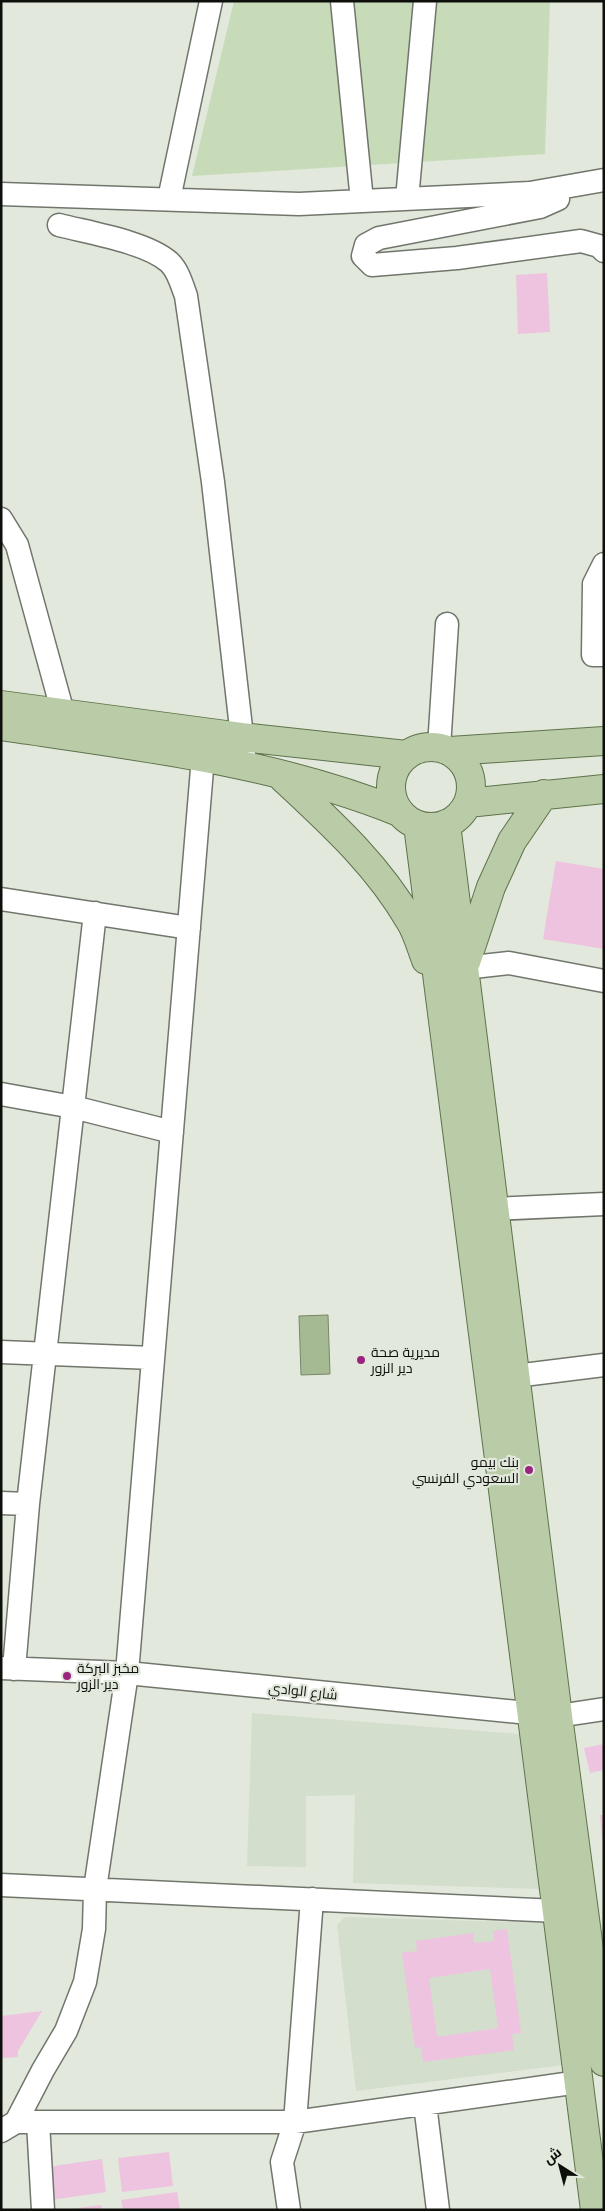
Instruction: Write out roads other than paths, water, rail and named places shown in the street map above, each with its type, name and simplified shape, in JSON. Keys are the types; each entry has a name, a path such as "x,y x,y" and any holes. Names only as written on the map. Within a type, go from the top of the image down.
{"main road":[{"path":"1,705 241,737 406,755"},
{"path":"1,726 203,757 246,767 366,798 409,819 432,827 446,824 459,816 468,803 471,791 467,768 460,758 445,749"},
{"path":"604,741 445,749 422,748 406,755 397,765 392,776 392,795 409,819 442,1000 545,1715 604,2062"},
{"path":"280,775 348,839 383,879 411,922 442,1000"},
{"path":"468,803 604,789"},
{"path":"464,968 491,887 512,841 544,794"},
{"path":"446,824 515,1376 545,1715 558,1911 596,2210"}],"street":[{"path":"169,199 211,1"},
{"path":"342,1 362,201"},
{"path":"407,199 425,1"},
{"path":"1,194 299,204 530,193 600,181"},
{"path":"600,181 540,207 379,238 366,245 363,256 372,265 457,258 581,241 599,246 604,251"},
{"path":"59,225 148,249 170,262 180,279 186,296 213,482 241,737 246,767"},
{"path":"1,519 17,545 63,713"},
{"path":"604,564 599,584 593,655 604,655"},
{"path":"445,749 448,624"},
{"path":"9,2127 66,2031 85,1982 94,1929 96,1888 127,1673 203,757"},
{"path":"1,900 190,928"},
{"path":"8,1669 95,913"},
{"path":"464,968 509,964 604,981"},
{"path":"1,1094 73,1107 172,1132"},
{"path":"494,1209 604,1204"},
{"path":"1,1352 153,1358"},
{"path":"515,1376 604,1365"},
{"path":"1,1502 28,1504"},
{"name":"شارع الوادي","path":"8,1669 127,1673 545,1715 604,1709"},
{"path":"1,1885 558,1911"},
{"path":"289,2210 282,2162 295,2122 312,1899"},
{"path":"9,2127 38,2122 295,2122 580,2082"},
{"path":"425,2104 438,2210"},
{"path":"38,2122 43,2210"}],"place":[{"name":"مديرية صحة دير الزور","path":"361,1360"},
{"name":"بنك بيمو السعودي الفرنسي","path":"529,1470"},
{"name":"مخبز البركة دير الزور","path":"67,1676"}]}
